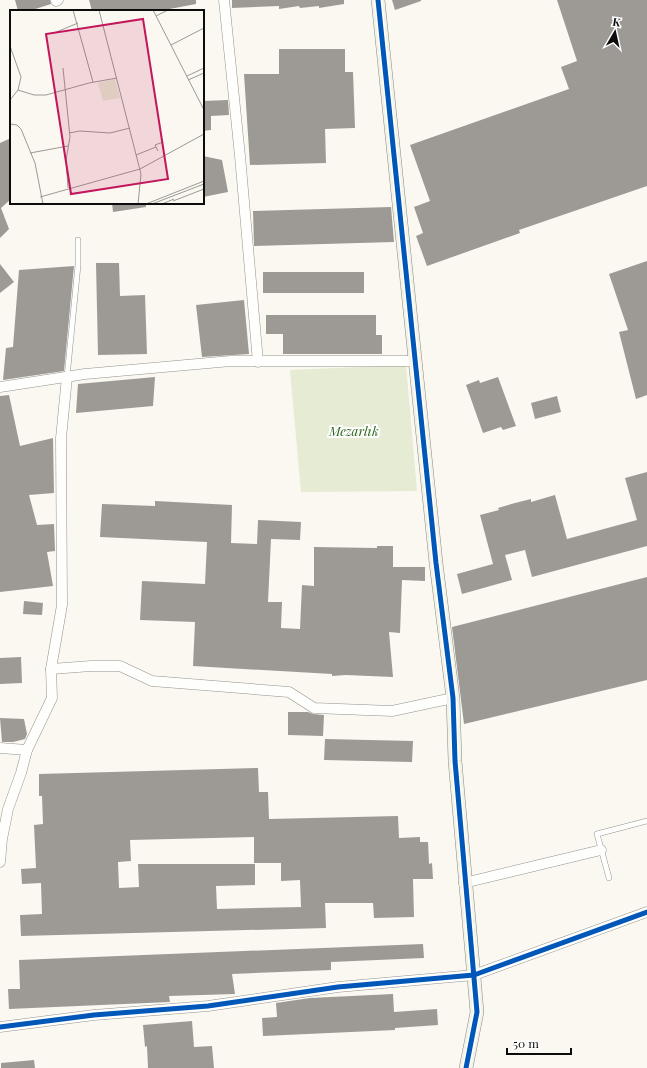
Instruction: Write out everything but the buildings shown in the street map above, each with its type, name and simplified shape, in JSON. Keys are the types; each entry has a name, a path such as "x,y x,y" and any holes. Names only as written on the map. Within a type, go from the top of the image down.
{"street":[{"path":"224,0 240,156 258,362"},
{"path":"378,0 436,563 453,698 455,761 464,883 477,1012 466,1068"},
{"path":"0,387 85,374 230,361 415,361"},
{"path":"0,862 2,839 8,809 21,773 27,750 52,698 51,670 62,605 61,438 67,377"},
{"path":"51,670 91,666 120,666 152,681 289,692 314,708 392,711 453,698"},
{"path":"0,748 27,750"},
{"path":"464,883 601,850"},
{"path":"0,1027 94,1015 208,1006 338,987 474,975 647,912"}],"lane":[{"path":"67,377 78,265 78,240"},
{"path":"609,878 597,834 647,821"}],"green space":[{"name":"Mezarlık","path":"406,365 417,491 301,492 290,370"}],"cycle path":[{"path":"378,0 436,563 453,698 455,761 477,1012 466,1068"},
{"path":"0,1027 94,1015 208,1006 338,987 474,975 647,912"}]}
